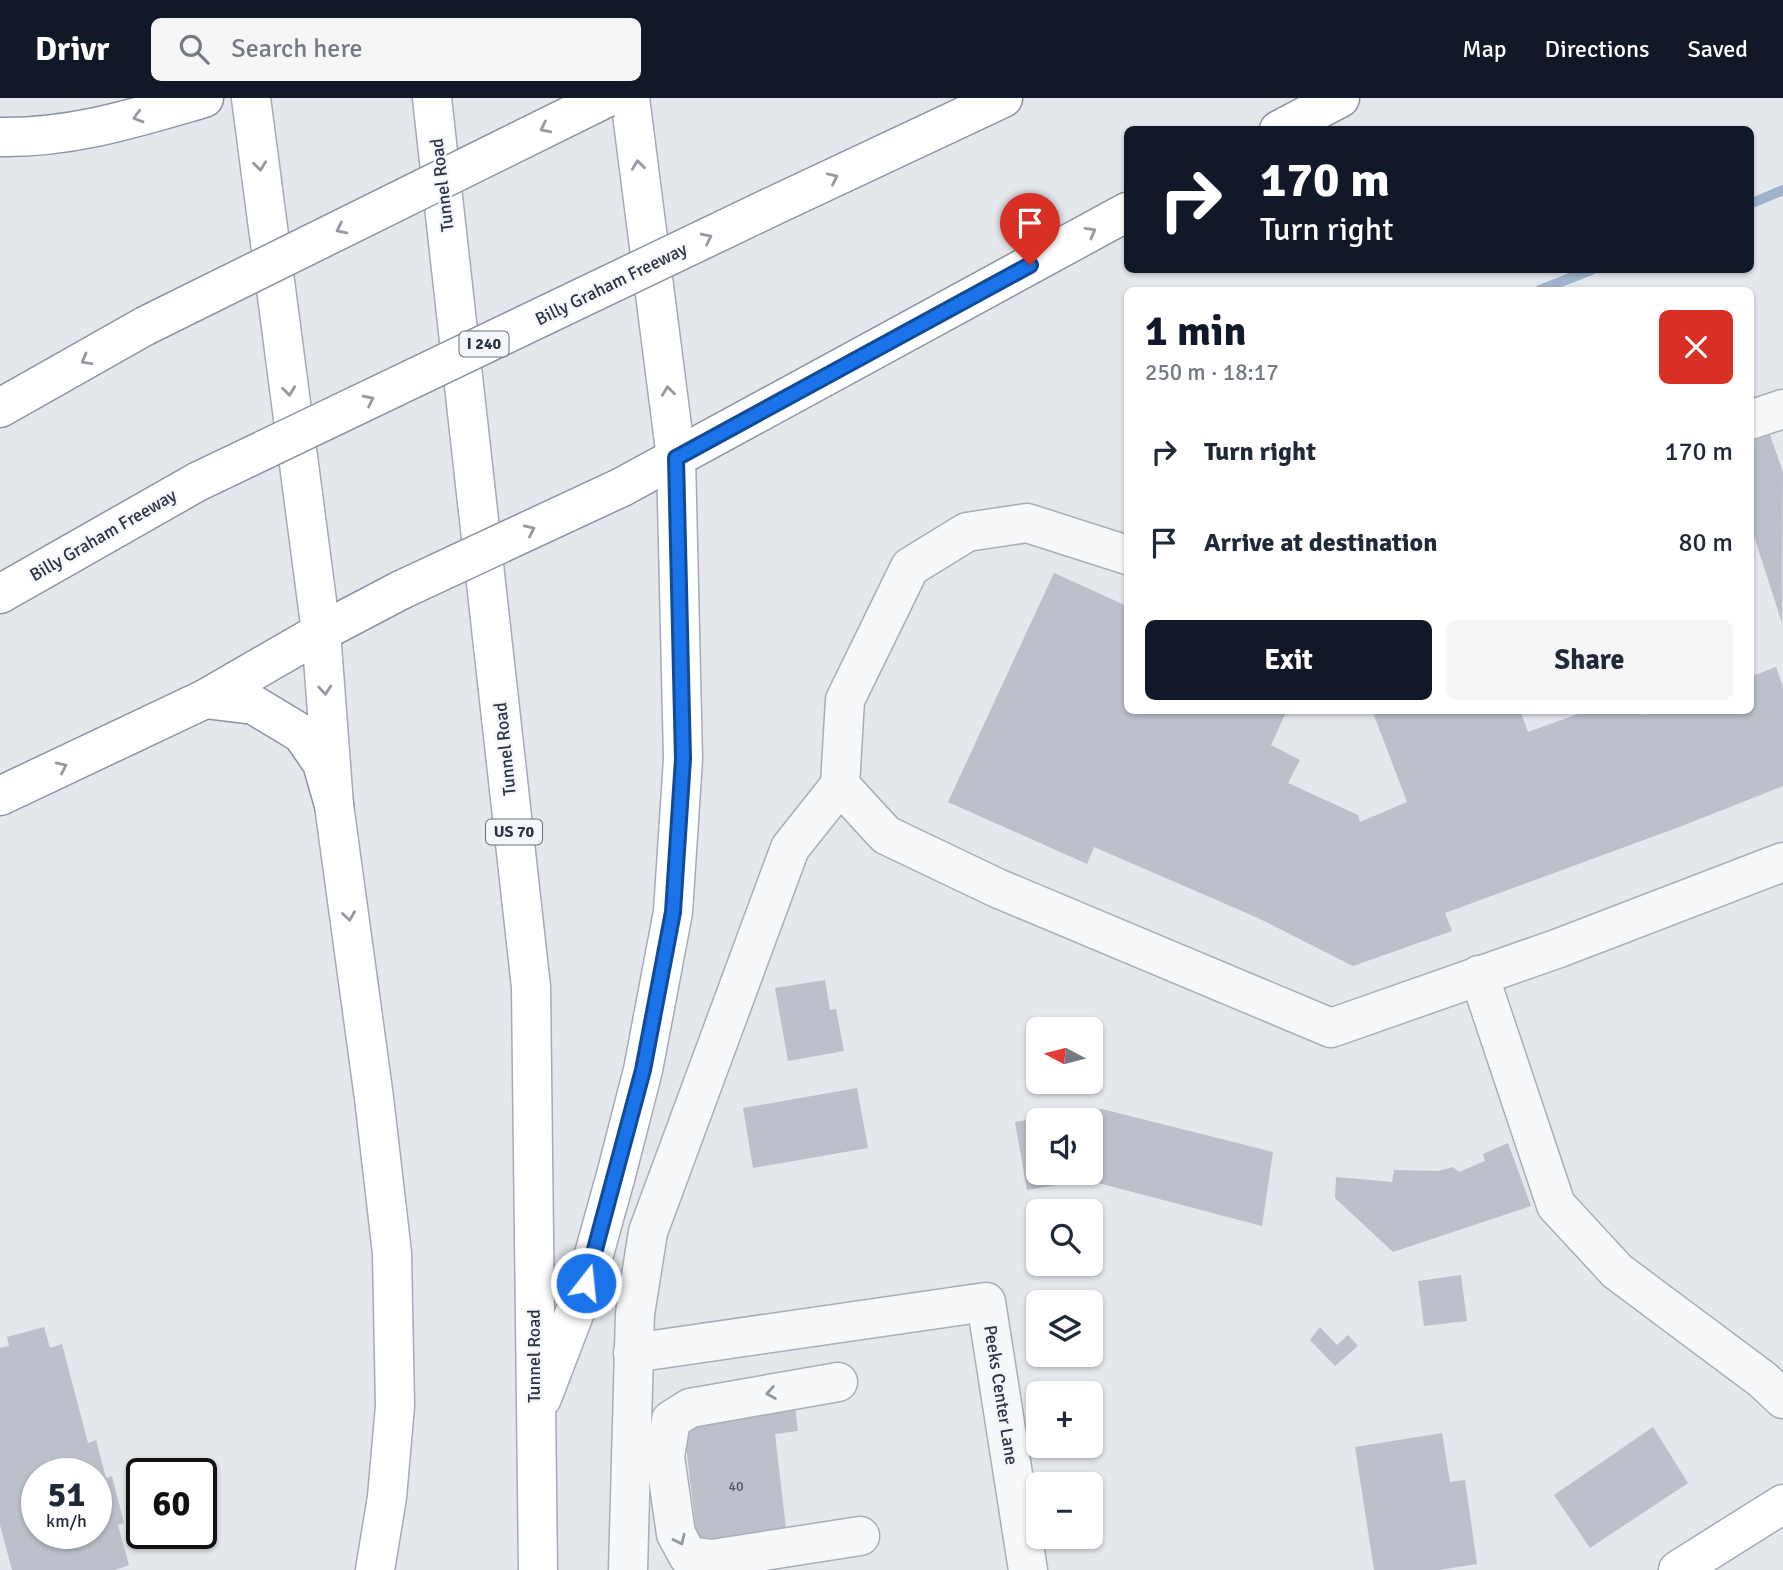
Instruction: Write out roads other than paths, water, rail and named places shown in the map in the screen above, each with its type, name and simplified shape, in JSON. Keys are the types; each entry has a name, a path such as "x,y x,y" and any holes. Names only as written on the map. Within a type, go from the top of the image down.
{"main road":[{"path":"0,137 24,137 107,127 204,98"},
{"path":"251,98 321,632 334,805 392,1253 395,1406 387,1497 375,1570"},
{"name":"Tunnel Road","path":"432,98 531,986 534,1420 538,1570"},
{"path":"0,408 145,327 606,98"},
{"path":"534,1420 586,1283 616,1175 643,1070 673,912 683,759 676,458 630,98"},
{"name":"Billy Graham Freeway","path":"0,594 197,482 1003,98"},
{"path":"1287,126 1340,98"},
{"path":"0,796 205,699 321,632 401,590 622,487 1124,214"},
{"path":"205,699 254,705 302,734 322,762 334,805"},
{"path":"1678,1570 1783,1504"}],"lane":[{"path":"1754,419 1783,409"},
{"path":"628,1570 635,1314 648,1231 790,848 840,785 845,700 910,566 967,533 1027,523 1124,554"},
{"path":"840,785 886,835 997,888 1331,1028 1559,948 1783,862"},
{"path":"1479,975 1556,1205 1617,1270 1763,1380 1783,1399"},
{"name":"Peeks Center Lane","path":"633,1353 986,1302 1028,1570"},
{"path":"838,1382 690,1408 670,1420 665,1457 676,1534 688,1556 712,1559 860,1536"}],"waterway":[{"path":"1754,202 1783,190"},
{"path":"1548,287 1583,273"}]}
